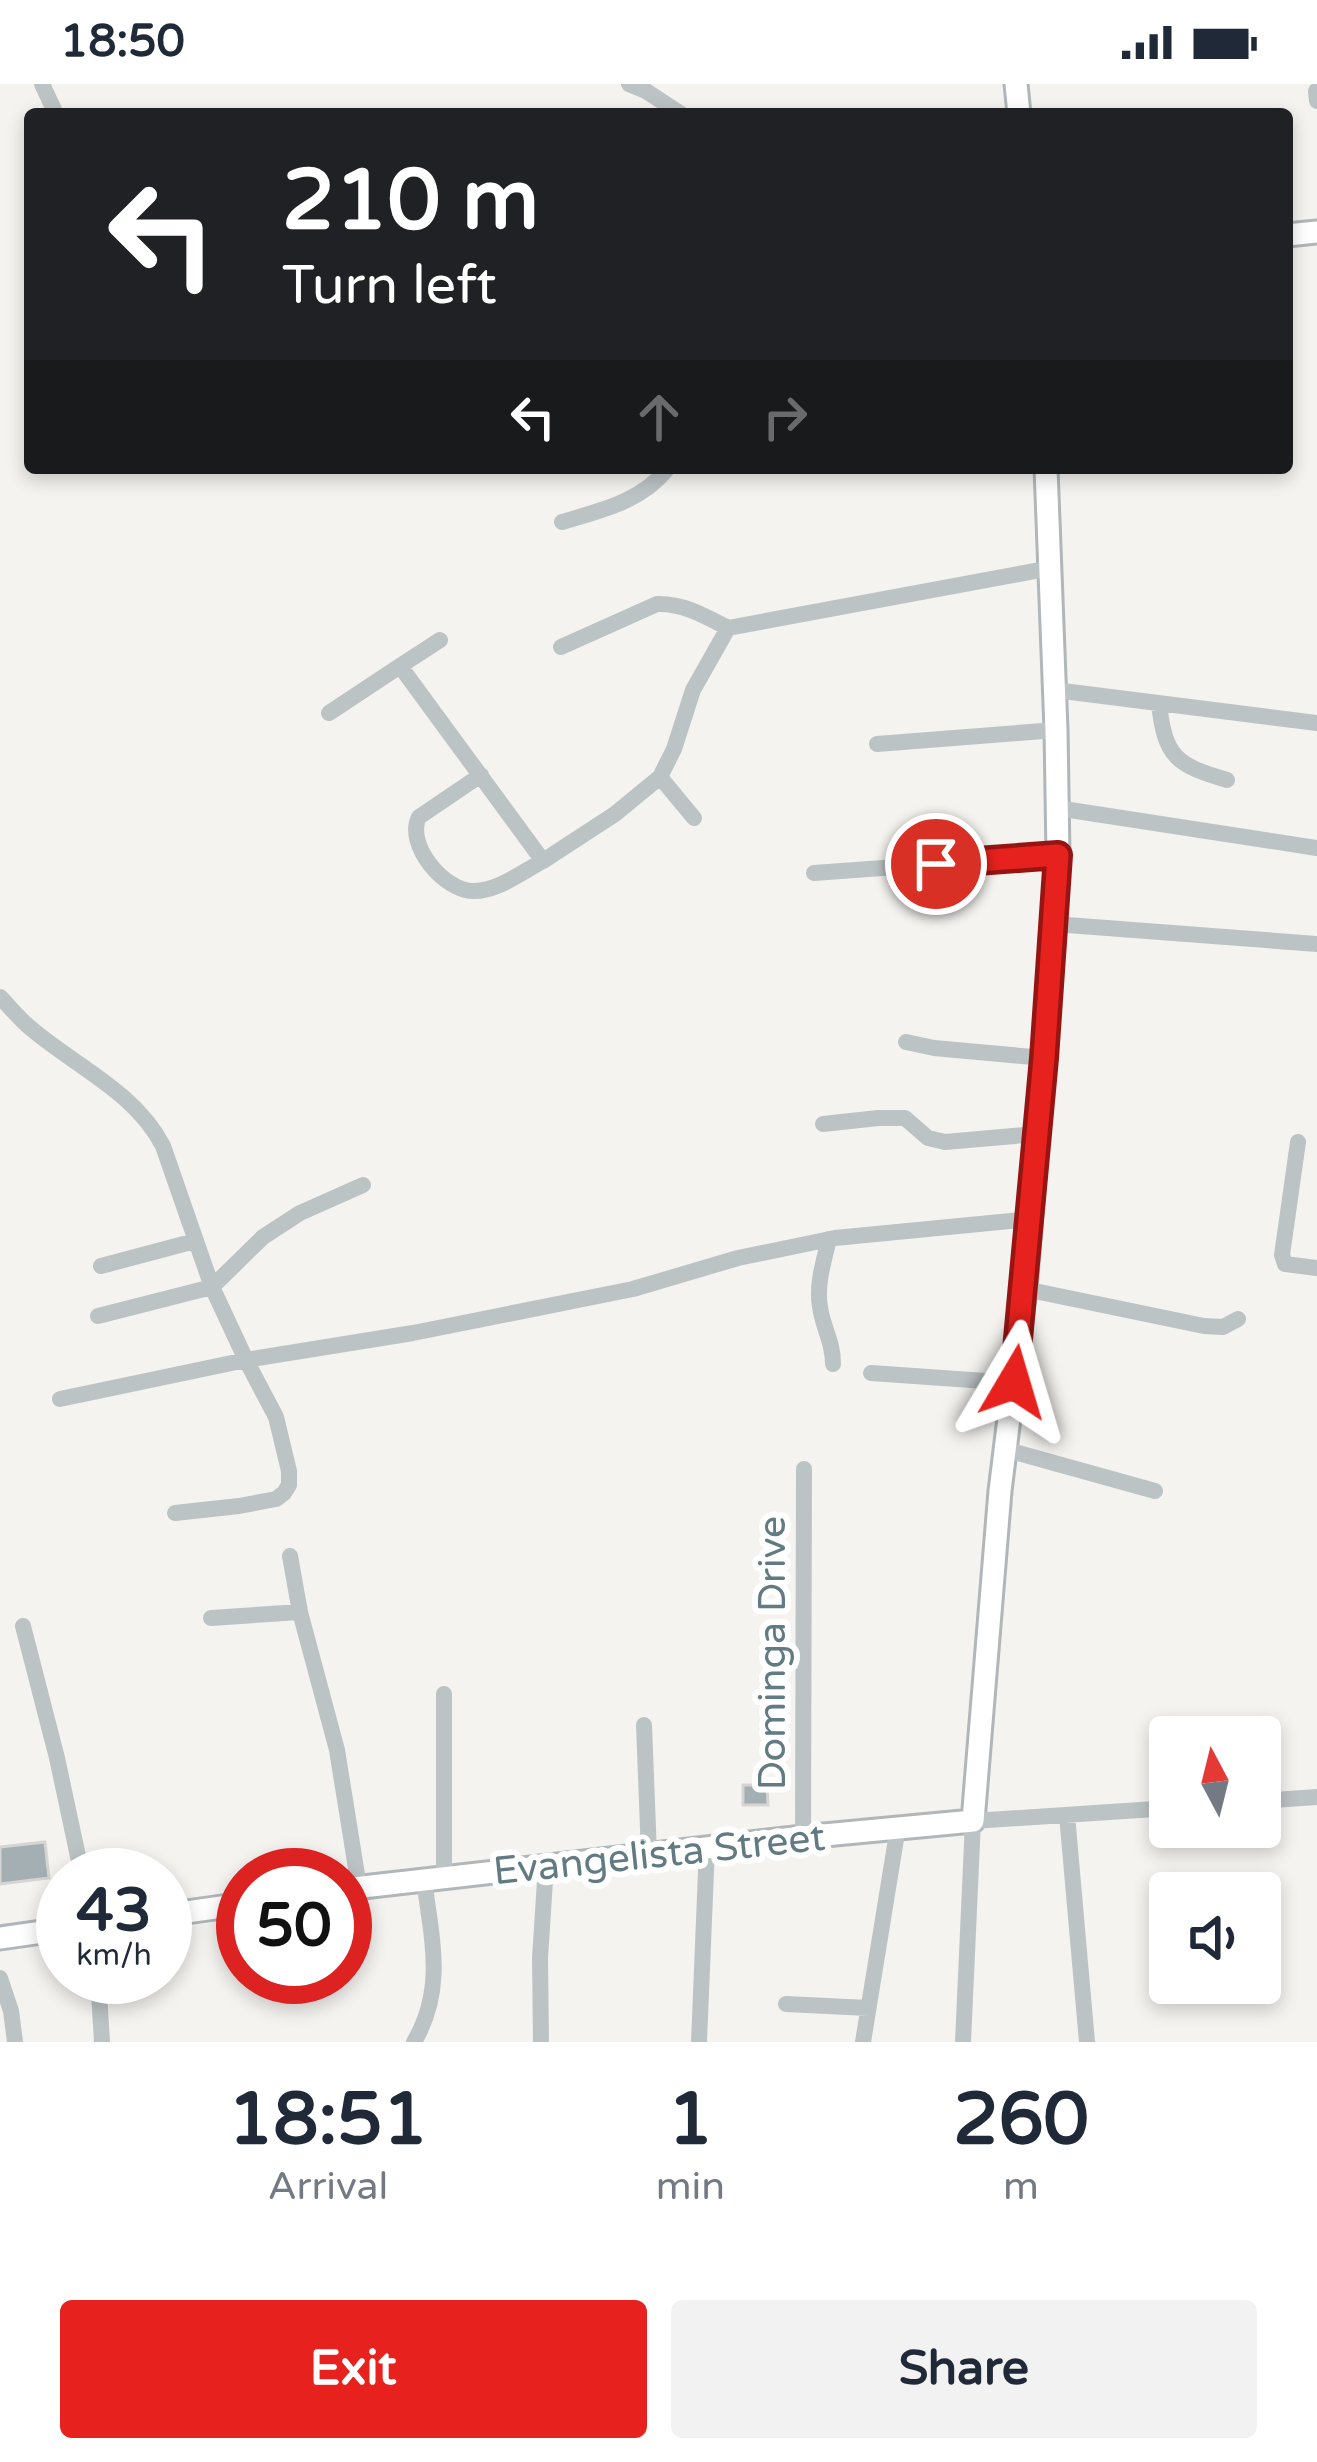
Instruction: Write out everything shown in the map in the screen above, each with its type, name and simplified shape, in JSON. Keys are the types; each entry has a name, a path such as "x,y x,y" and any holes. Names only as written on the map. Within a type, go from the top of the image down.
{"main road":[{"path":"974,1822 1004,1449 1025,1288 1058,855 1046,474"},
{"name":"Evangelista Street","path":"372,1886 974,1822"},
{"path":"0,1938 36,1933"}],"street":[{"path":"629,84 672,108"},
{"path":"1316,91 1317,100"},
{"path":"562,522 631,500 663,474"},
{"path":"561,647 657,604 688,609 728,628 1052,568"},
{"path":"481,775 419,818 414,827 427,859 450,884 471,892 494,887 543,861 661,777 693,690 728,628"},
{"path":"329,712 440,640"},
{"path":"400,666 543,861"},
{"path":"1055,690 1317,722"},
{"path":"1159,704 1164,738 1175,759 1227,780"},
{"path":"878,744 1056,730"},
{"path":"661,777 694,818"},
{"path":"1058,808 1317,848"},
{"path":"814,873 1058,855"},
{"path":"1054,925 1317,944"},
{"path":"0,997 147,1120 163,1146 212,1287 276,1417 286,1454 289,1485 284,1493 266,1502 175,1513"},
{"path":"906,1042 1044,1058"},
{"path":"824,1124 905,1118 928,1138 945,1142 1037,1134"},
{"path":"1298,1142 1282,1255 1286,1264 1317,1268"},
{"path":"98,1316 212,1287 262,1237 363,1186"},
{"path":"60,1399 633,1289 738,1258 829,1239 1030,1219"},
{"path":"829,1239 819,1298 832,1340 833,1364"},
{"path":"101,1266 195,1241"},
{"path":"1025,1288 1204,1326 1229,1326 1238,1319"},
{"path":"871,1373 1014,1382"},
{"path":"1004,1449 1155,1491"},
{"name":"Dominga Drive","path":"803,1837 804,1469"},
{"path":"290,1556 337,1750 348,1848"},
{"path":"211,1618 300,1612"},
{"path":"23,1626 76,1848"},
{"path":"414,2042 434,1990 434,1878 445,1694"},
{"path":"644,1725 649,1854"},
{"path":"1281,1800 1317,1797"},
{"path":"963,2042 974,1822 1149,1809"},
{"path":"1067,1815 1087,2042"},
{"path":"863,2042 898,1827"},
{"path":"699,2042 707,1847"},
{"path":"541,2042 546,1865"},
{"path":"0,1978 14,2042"},
{"path":"100,2004 102,2042"},
{"path":"787,2004 868,2008"}],"building":[{"path":"743,1785 767,1785 768,1805 743,1805"},
{"path":"45,1842 46,1848 36,1848 36,1880 0,1884 0,1847"}],"route":[{"path":"936,864 1058,855 1014,1382"}]}
